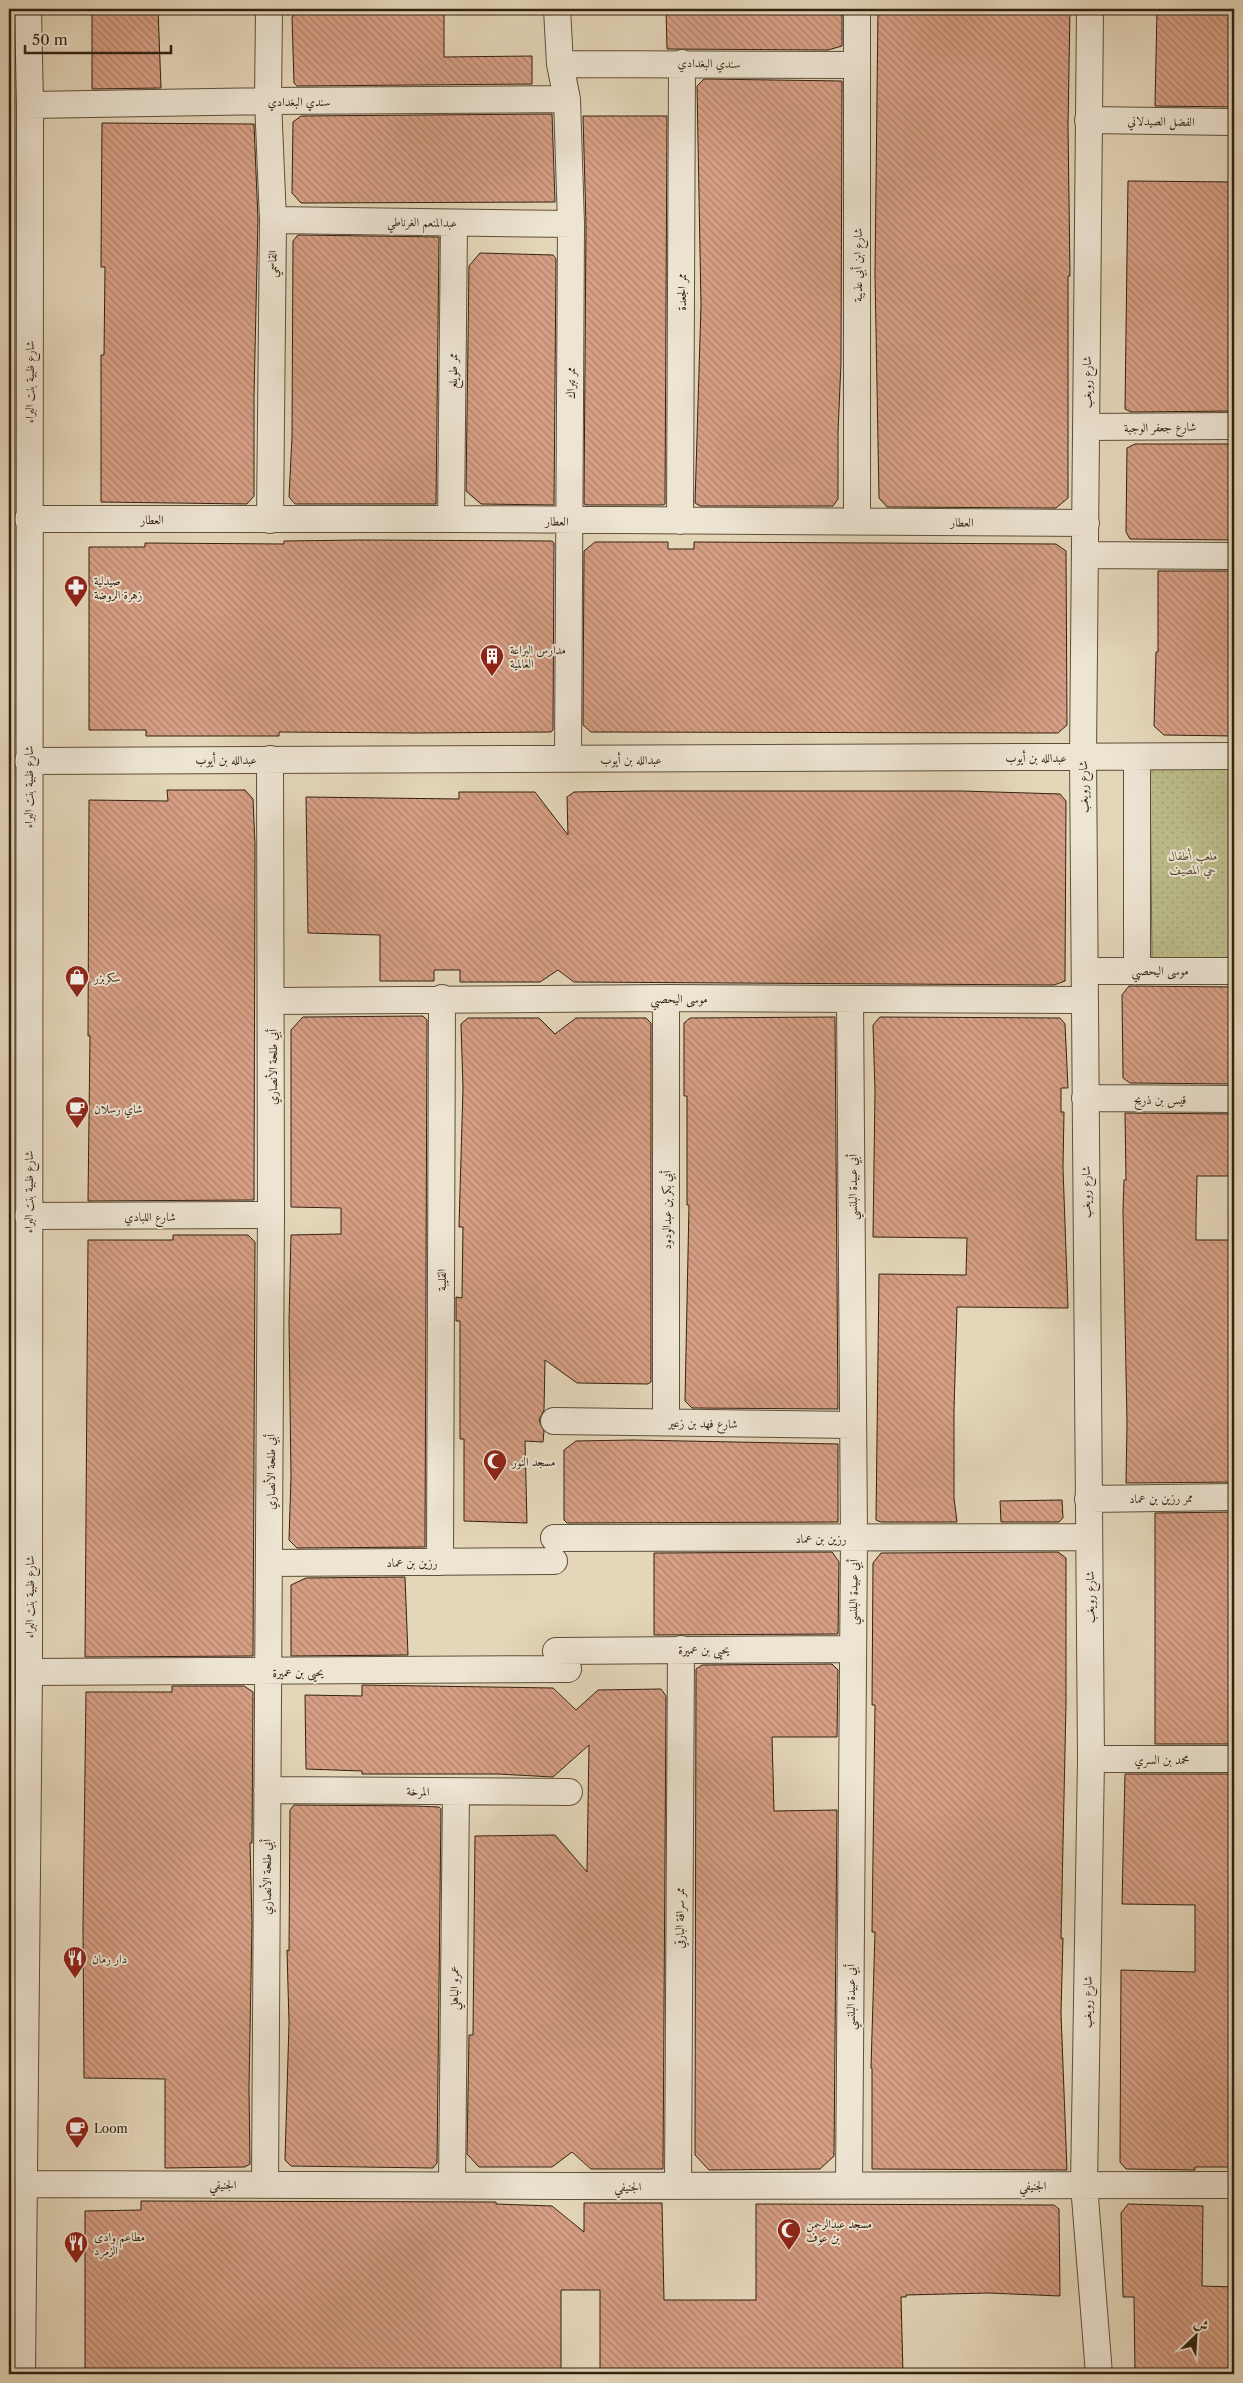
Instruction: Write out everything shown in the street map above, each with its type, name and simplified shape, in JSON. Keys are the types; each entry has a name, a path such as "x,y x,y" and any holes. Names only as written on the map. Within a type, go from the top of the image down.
{"street":[{"name":"شارع ظبية بنت البراء","path":"17,2367 22,2184 29,1672 28,519 30,105 28,9"},
{"name":"القاسمي","path":"269,9 268,101 273,220 270,520"},
{"name":"ممر تبراك","path":"557,9 560,64 567,99 571,224 568,759"},
{"name":"شارع ابن أبي عذيبة","path":"856,521 857,9"},
{"name":"شارع رويغب","path":"1090,9 1083,757 1091,1759 1084,2185 1099,2374"},
{"name":"ممر الجعدة","path":"680,521 682,63"},
{"name":"سندي البغدادي","path":"560,64 857,65"},
{"name":"سندي البغدادي","path":"30,105 567,99"},
{"name":"الفضل الصيدلاني","path":"1088,120 1234,122"},
{"name":"عبدالمنعم الغرناطي","path":"273,220 571,224"},
{"name":"ممر طويلع","path":"452,519 454,223"},
{"name":"شارع جعفر الوجبة","path":"1086,428 1234,426"},
{"name":"العطار","path":"28,519 452,519 1086,523"},
{"path":"1085,555 1234,556"},
{"name":"عبدالله بن أيوب","path":"28,760 1137,758 1234,756"},
{"path":"1137,758 1137,970"},
{"name":"أبي طلحة الأنصاري","path":"265,2184 272,1001 270,759"},
{"name":"موسى اليحصبي","path":"1085,971 1234,971"},
{"name":"موسى اليحصبي","path":"272,1001 442,998 1085,1000"},
{"name":"القليبة","path":"440,1562 442,998"},
{"name":"أبي بكر بن عبدالودود","path":"666,998 666,1422"},
{"name":"أبي عبيدة البلنسي","path":"849,2185 854,1538 850,999"},
{"name":"قيس بن ذريح","path":"1085,1098 1234,1099"},
{"name":"شارع اللبادي","path":"28,1216 271,1215"},
{"name":"شارع فهد بن زعير","path":"554,1421 853,1425"},
{"name":"ممر رزين بن عماد","path":"1088,1499 1234,1497"},
{"name":"رزين بن عماد","path":"270,1563 440,1562 554,1549 854,1538 1089,1537"},
{"name":"يحيى بن عميرة","path":"29,1672 268,1672 562,1660 681,1648 852,1649"},
{"name":"ممر سراقة البارقي","path":"678,2186 681,1648"},
{"name":"محمد بن السري","path":"1091,1759 1234,1759"},
{"name":"المرخة","path":"267,1790 569,1792"},
{"name":"عمرو الباهلي","path":"452,2185 456,1792"},
{"name":"الجنيفي","path":"22,2184 1234,2185"}],"green space":[{"name":"ملعب أطفال حي المصيف","path":"1234,765 1234,958 1152,959 1150,766"}],"building":[{"path":"92,9 158,9 161,88 92,89"},
{"path":"444,9 444,57 532,56 532,84 297,86 294,83 292,17 299,10"},
{"path":"666,9 842,9 842,46 828,50 667,49"},
{"path":"878,9 1070,9 1068,125 1070,276 1068,276 1068,498 1056,508 887,507 879,498 875,274"},
{"path":"1157,9 1234,9 1234,107 1155,106"},
{"path":"704,79 842,81 841,363 838,499 833,506 700,506 695,503 701,305 697,86"},
{"path":"552,114 555,202 301,203 292,193 293,122 301,116"},
{"path":"583,116 667,116 665,504 663,505 585,505 584,503 586,224"},
{"path":"102,123 254,124 258,220 254,496 247,504 101,502 101,355 104,355 105,267 101,267"},
{"path":"1128,181 1234,182 1234,411 1131,412 1125,409"},
{"path":"298,235 439,237 436,504 295,504 289,497 292,437 293,241"},
{"path":"480,253 553,255 556,259 554,505 481,504 466,491 469,266"},
{"path":"1135,444 1234,444 1234,540 1130,539 1126,532 1127,448"},
{"path":"284,541 552,541 554,543 553,730 551,732 279,732 279,736 146,736 146,730 89,730 89,547 145,547 145,543 284,544"},
{"path":"595,542 668,542 668,549 694,549 694,542 1056,544 1066,551 1067,725 1058,733 591,732 583,725 584,551"},
{"path":"1158,571 1234,571 1234,736 1164,735 1154,726 1156,652 1158,652"},
{"path":"167,790 245,790 253,799 255,844 254,1200 88,1201 90,1036 88,1036 89,800 168,801"},
{"path":"962,791 1060,794 1066,801 1065,981 1054,985 574,982 558,970 540,982 460,982 460,970 434,970 434,981 380,981 380,935 308,933 306,797 459,799 459,792 535,792 568,835 567,797 574,792"},
{"path":"1129,986 1234,987 1234,1084 1130,1083 1123,1078 1122,995"},
{"path":"423,1016 427,1020 425,1547 297,1548 289,1540 291,1477 289,1322 291,1235 341,1234 341,1208 291,1207 291,1030 303,1017"},
{"path":"835,1017 838,1409 692,1408 685,1401 689,1205 687,1205 687,1096 684,1096 684,1023 690,1018"},
{"path":"880,1017 1060,1018 1065,1024 1068,1088 1061,1088 1061,1112 1064,1112 1063,1168 1068,1308 957,1307 954,1498 957,1522 881,1522 876,1520 879,1274 966,1275 967,1238 873,1237 875,1091 873,1025"},
{"path":"468,1018 539,1018 555,1034 576,1018 646,1018 651,1023 651,1382 648,1384 577,1383 545,1360 544,1410 539,1420 544,1431 543,1442 525,1441 527,1523 464,1521 464,1439 460,1439 460,1321 456,1321 456,1297 462,1298 463,1227 459,1227 463,1088 461,1024"},
{"path":"1125,1113 1234,1114 1234,1176 1197,1176 1196,1240 1234,1240 1234,1482 1126,1483 1127,1424 1123,1211 1124,1180 1126,1180"},
{"path":"173,1235 248,1235 255,1242 253,1656 85,1657 88,1240 173,1240"},
{"path":"633,1440 838,1444 838,1522 567,1523 564,1520 564,1450 576,1441"},
{"path":"1062,1500 1063,1518 1059,1522 1001,1522 1000,1501"},
{"path":"1234,1512 1234,1744 1155,1744 1155,1513"},
{"path":"832,1552 839,1562 838,1634 654,1635 654,1553"},
{"path":"1058,1552 1066,1558 1066,1704 1061,2013 1067,2170 872,2169 871,2068 875,1932 872,1932 875,1705 872,1705 873,1563 881,1553"},
{"path":"405,1577 408,1655 291,1656 291,1585 306,1578"},
{"path":"832,1664 838,1670 837,1737 772,1737 774,1811 837,1810 834,2156 820,2169 709,2170 695,2155 696,1669 702,1665"},
{"path":"362,1685 553,1688 576,1710 598,1690 661,1689 666,1696 663,2169 591,2169 572,2152 552,2167 479,2167 467,2154 469,2035 473,2035 475,1836 555,1835 587,1872 589,1745 553,1777 498,1774 362,1774 362,1771 306,1769 305,1695 362,1696"},
{"path":"172,1686 244,1686 253,1692 252,1843 250,1843 252,1924 249,2088 250,2164 245,2167 165,2168 165,2079 84,2078 83,1927 86,1692 172,1692"},
{"path":"1125,1774 1234,1774 1234,2167 1195,2167 1195,2170 1126,2169 1120,2162 1121,1970 1195,1972 1195,1905 1122,1904"},
{"path":"294,1805 416,1806 439,1807 441,1809 437,2163 433,2168 291,2166 285,2160 289,2023 287,1950 289,1951 290,1810"},
{"path":"141,2201 496,2202 496,2204 552,2206 584,2232 584,2203 662,2203 664,2300 756,2300 756,2204 1054,2205 1059,2209 1060,2296 988,2293 906,2295 906,2297 901,2297 903,2374 600,2374 600,2290 561,2290 561,2374 85,2374 85,2211 141,2210"},
{"path":"1128,2204 1203,2206 1202,2286 1234,2287 1234,2374 1135,2374 1134,2297 1123,2297 1121,2213"}],"place":[{"name":"صيدلية زهرة الروضة","path":"76,608"},
{"name":"مدارس البراعة العالمية","path":"492,677"},
{"name":"سكربزر","path":"77,998"},
{"name":"شاي رسلان","path":"77,1129"},
{"name":"مسجد النور","path":"495,1482"},
{"name":"دار رمان","path":"75,1979"},
{"name":"Loom","path":"77,2149"},
{"name":"مسجد عبدالرحمن بن عوف","path":"789,2251"},
{"name":"مطاعم وادى الزمرد","path":"76,2264"}]}
